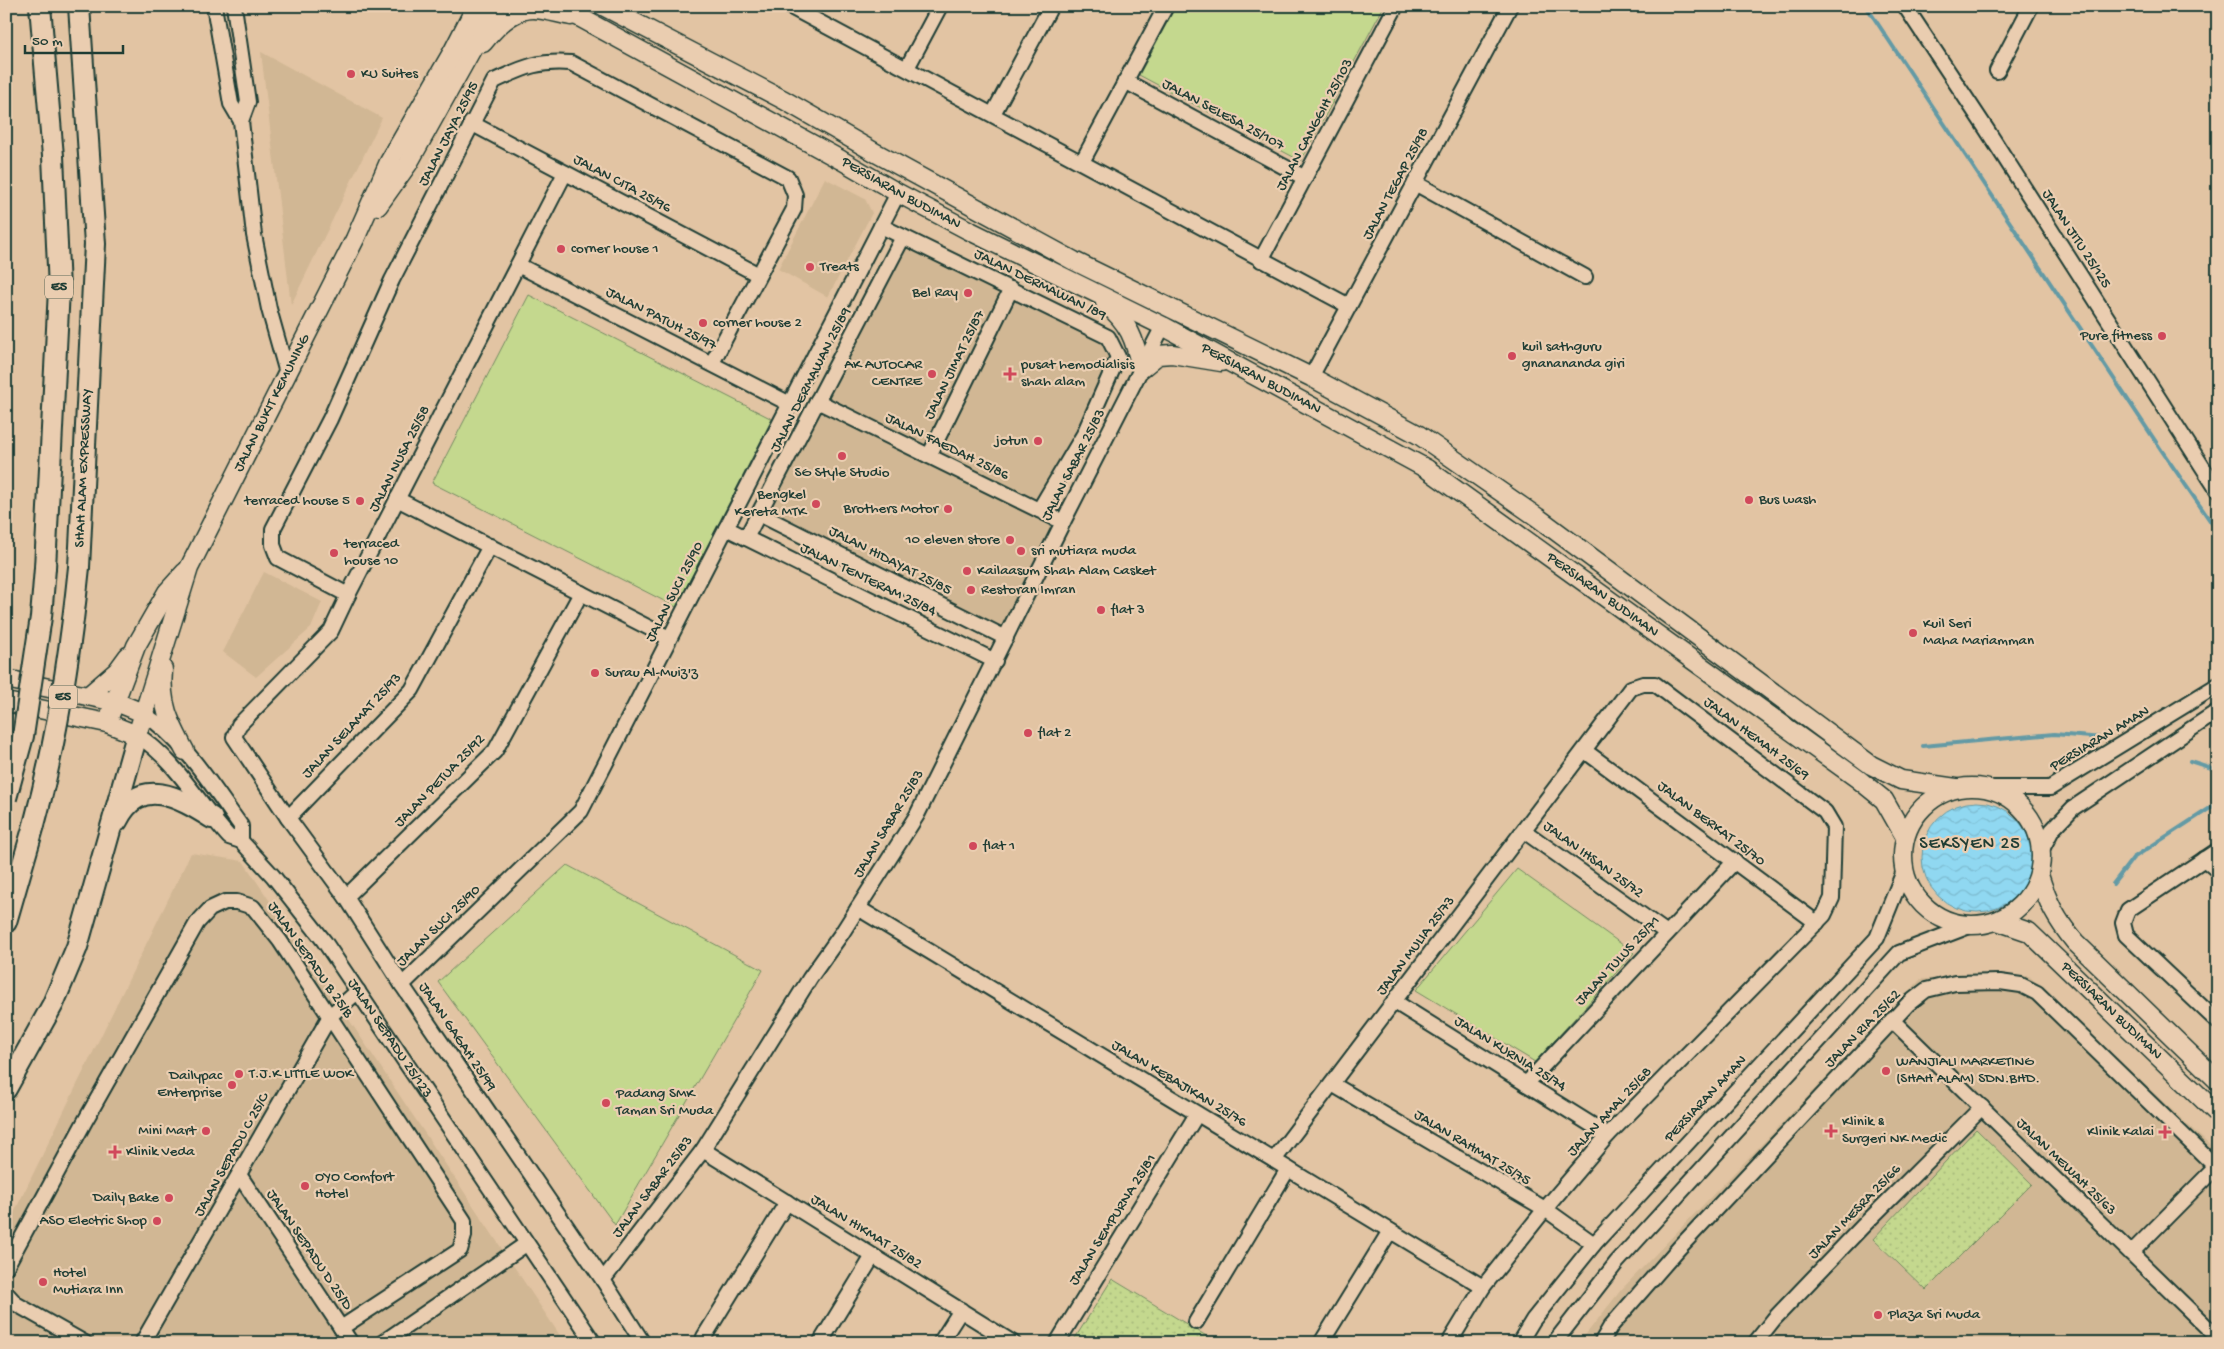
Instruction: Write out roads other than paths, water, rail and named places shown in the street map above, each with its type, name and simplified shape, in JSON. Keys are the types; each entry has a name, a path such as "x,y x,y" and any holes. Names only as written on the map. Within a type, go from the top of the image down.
{"highway":[{"name":"E5","path":"6,798 23,736 40,626 45,568 59,289 53,156 40,6"},
{"name":"SHAH ALAM EXPRESSWAY","path":"6,922 34,825 58,725 72,634 79,567 95,244 79,6"},
{"path":"6,1089 54,1004 77,947 110,836 137,735"},
{"path":"110,836 122,811 134,800 149,794 165,794 185,801 212,818"}],"main road":[{"path":"453,51 454,29 463,6"},
{"name":"JALAN BUKIT KEMUNING","path":"137,735 165,638 178,605 189,568 355,239 389,162 453,51 476,6"},
{"name":"JALAN BUKIT KEMUNING","path":"355,239 408,164 496,6"},
{"name":"PERSIARAN BUDIMAN","path":"559,6 778,125 898,193 1238,365 1427,469 1858,779 1884,800 1905,837"},
{"name":"PERSIARAN BUDIMAN","path":"602,6 784,100 876,153 1074,261 1310,377 1418,435 1537,517 1872,765 1901,780 1956,788"},
{"path":"458,74 487,37 515,14 532,9 579,18"},
{"path":"778,125 768,112 768,109 775,100 784,100"},
{"path":"1074,261 1160,312 1163,326"},
{"path":"1086,288 1119,314 1133,336 1141,369 1158,355 1172,354 1238,365"},
{"path":"1310,377 1321,398 1427,469"},
{"name":"JALAN BUKIT KEMUNING","path":"108,723 136,646 167,592 189,568"},
{"path":"165,638 163,700 168,718 185,751"},
{"path":"88,696 117,671 136,646"},
{"path":"6,679 116,702"},
{"name":"JALAN SEPADU 25/123","path":"6,702 108,723 137,735"},
{"name":"JALAN SEPADU 25/123","path":"116,702 143,713"},
{"path":"1973,786 1990,788 2010,797 2026,812 2037,830 2041,851 2038,875 2029,894 2020,905 1997,921 1972,925 1949,922 1928,910 1912,893 1904,871 1902,854 1905,837 1912,820 1924,806 1938,795 1956,788 1973,786"},
{"name":"PERSIARAN BUDIMAN","path":"2038,875 2048,904 2058,922 2075,942 2218,1081"},
{"name":"PERSIARAN BUDIMAN","path":"1997,921 2029,932 2218,1114"}],"street":[{"path":"214,6 230,104 241,121 254,235 269,310 286,373"},
{"path":"234,6 248,102 241,121"},
{"path":"789,6 1349,306"},
{"path":"907,68 940,6"},
{"path":"993,114 1051,6"},
{"path":"1082,162 1166,6"},
{"name":"JALAN CANGGIH 25/103","path":"1261,260 1396,6"},
{"name":"JALAN TEGAP 25/98","path":"1310,377 1510,6"},
{"name":"JALAN JITU 25/125","path":"1905,6 1987,130 2218,491"},
{"path":"1997,71 2031,6"},
{"name":"JALAN JAYA 25/95","path":"348,595 278,558 273,545 273,529 330,419 392,280 494,81 527,66 551,61 571,64 788,178 796,195 794,209 757,274 712,363"},
{"name":"JALAN SELESA 25/107","path":"1125,82 1305,178"},
{"name":"JALAN CITA 25/96","path":"471,123 757,274"},
{"name":"JALAN NUSA 25/58","path":"234,737 239,725 331,631 564,173"},
{"path":"1415,183 1585,277"},
{"name":"JALAN SUCI 25/90","path":"402,984 581,811 898,193"},
{"name":"JALAN DERMAWAN /89","path":"881,226 1108,337 1118,357 1084,434 1039,510"},
{"name":"JALAN DERMAWAN 25/89","path":"746,538 903,237"},
{"name":"JALAN PATUH 25/97","path":"518,264 790,404"},
{"name":"JALAN JIMAT 25/87","path":"929,456 1011,289"},
{"name":"JALAN SABAR 25/83","path":"603,1280 703,1150 810,978 918,815 1063,522 1163,326"},
{"name":"JALAN FAEDAH 25/86","path":"817,402 1063,522"},
{"path":"397,499 669,638"},
{"name":"JALAN HIDAYAT 25/85","path":"759,514 1006,638"},
{"name":"JALAN TENTERAM 25/84","path":"726,528 995,661"},
{"name":"JALAN SELAMAT 25/93","path":"288,818 412,690 490,546"},
{"name":"JALAN PETUA 25/92","path":"346,897 495,751 581,593"},
{"name":"JALAN HEMAH 25/69","path":"1585,751 1632,688 1643,684 1655,684 1826,812 1834,827 1832,898 1824,915 1817,922"},
{"name":"PERSIARAN AMAN","path":"1990,788 2050,788 2218,685"},
{"path":"2041,851 2052,830 2073,808 2218,711"},
{"name":"JALAN SEPADU 25/123","path":"143,713 161,725 185,751 241,826 241,841"},
{"name":"JALAN SEPADU 25/123","path":"137,735 153,745 170,762 212,818 229,837 241,841 273,876 313,926 594,1343"},
{"name":"JALAN GAGAH 25/99","path":"234,737 288,818 346,897 402,984 603,1280 643,1343"},
{"name":"JALAN MULIA 25/73","path":"1274,1160 1585,751"},
{"name":"JALAN BERKAT 25/70","path":"1585,751 1817,922"},
{"name":"JALAN IHSAN 25/72","path":"1524,831 1666,933"},
{"path":"2218,850 2128,910 2123,923 2126,935 2218,1022"},
{"path":"2204,859 2218,871"},
{"name":"JALAN TULUS 25/71","path":"1526,1084 1735,861"},
{"name":"PERSIARAN AMAN","path":"1519,1343 1533,1320 1594,1244 1877,938 1904,871"},
{"name":"JALAN SEPADU B 25/B","path":"6,1267 85,1121 198,923 210,909 225,902 237,902 253,906 280,941 464,1221 464,1236 460,1250 341,1328"},
{"name":"JALAN KEBAJIKAN 25/76","path":"858,908 1483,1287"},
{"name":"JALAN AMAL 25/68","path":"1449,1343 1483,1287 1544,1209 1608,1135 1817,922"},
{"path":"1554,1343 1616,1262 1900,953 1972,925"},
{"name":"JALAN RIA 25/62","path":"1601,1343 1611,1326 1679,1248 1892,1020 1926,990 1938,986 1988,982 2021,985 2037,993 2217,1168"},
{"name":"JALAN SEPADU C 25/C","path":"142,1343 240,1176 330,1016 358,991"},
{"name":"JALAN KURNIA 25/74","path":"1394,1002 1608,1135"},
{"name":"JALAN MEWAH 25/63","path":"1892,1020 2218,1338"},
{"name":"JALAN RAHMAT 25/75","path":"1332,1084 1544,1209 1594,1244"},
{"name":"JALAN MESRA 25/66","path":"1755,1343 1774,1319 1863,1226 1982,1107"},
{"name":"JALAN SEMPURNA 25/81","path":"1057,1343 1197,1114"},
{"name":"JALAN HIKMAT 25/82","path":"703,1150 1013,1343"},
{"path":"2132,1254 2217,1168"},
{"path":"1196,1322 1288,1169"},
{"name":"JALAN SEPADU D 25/D","path":"240,1176 352,1343"},
{"path":"704,1338 787,1202"},
{"path":"1321,1343 1390,1231"},
{"path":"382,1343 526,1244"},
{"path":"820,1343 873,1256"},
{"path":"6,1293 16,1304 85,1343"},
{"path":"940,1343 960,1310"}],"water":[{"path":"1977,802 1998,806 2016,818 2028,836 2032,857 2028,878 2016,896 1998,908 1977,912 1956,908 1938,896 1926,878 1922,857 1926,836 1938,818 1956,806"}],"waterway":[{"path":"1866,6 2218,532"},
{"path":"1923,746 2054,734 2103,738"},
{"path":"2190,761 2218,770"},
{"path":"2113,884 2133,858 2218,803"}],"place":[{"name":"KU Suites","path":"351,74"},
{"name":"corner house 1","path":"561,249"},
{"name":"Treats","path":"810,267"},
{"name":"Bel Ray","path":"968,293"},
{"name":"corner house 2","path":"703,323"},
{"name":"Pure fitness","path":"2162,336"},
{"name":"kuil sathguru gnanananda giri","path":"1512,356"},
{"name":"AK AUTOCAR CENTRE","path":"932,374"},
{"name":"pusat hemodialisis shah alam","path":"1010,374"},
{"name":"jotun","path":"1038,441"},
{"name":"SG Style Studio","path":"842,456"},
{"name":"Bus wash","path":"1749,500"},
{"name":"terraced house 5","path":"360,501"},
{"name":"Bengkel Kereta MTK","path":"816,504"},
{"name":"Brothers Motor","path":"948,509"},
{"name":"10 eleven store","path":"1010,540"},
{"name":"sri mutiara muda","path":"1021,551"},
{"name":"terraced house 10","path":"334,553"},
{"name":"Kailaasum Shah Alam Casket","path":"967,571"},
{"name":"Restoran Imran","path":"971,590"},
{"name":"flat 3","path":"1101,610"},
{"name":"Kuil Seri Maha Mariamman","path":"1913,633"},
{"name":"Surau Al-Muiz'z","path":"595,673"},
{"name":"flat 2","path":"1028,733"},
{"name":"flat 1","path":"973,846"},
{"name":"WANJIALI MARKETING (SHAH ALAM) SDN.BHD.","path":"1886,1071"},
{"name":"T.J.K LITTLE WOK","path":"239,1074"},
{"name":"Dailypac Enterprise","path":"232,1085"},
{"name":"Padang SMK Taman Sri Muda","path":"606,1103"},
{"name":"Mini Mart","path":"206,1131"},
{"name":"Klinik & Surgeri NK Medic","path":"1831,1131"},
{"name":"Klinik Kalai","path":"2165,1132"},
{"name":"Klinik Veda","path":"115,1152"},
{"name":"OYO Comfort Hotel","path":"305,1186"},
{"name":"Daily Bake","path":"169,1198"},
{"name":"ASO Electric Shop","path":"157,1221"},
{"name":"Hotel Mutiara Inn","path":"43,1282"},
{"name":"Plaza Sri Muda","path":"1878,1315"}],"district":[{"name":"SEKSYEN 25","path":"1970,844"}]}
